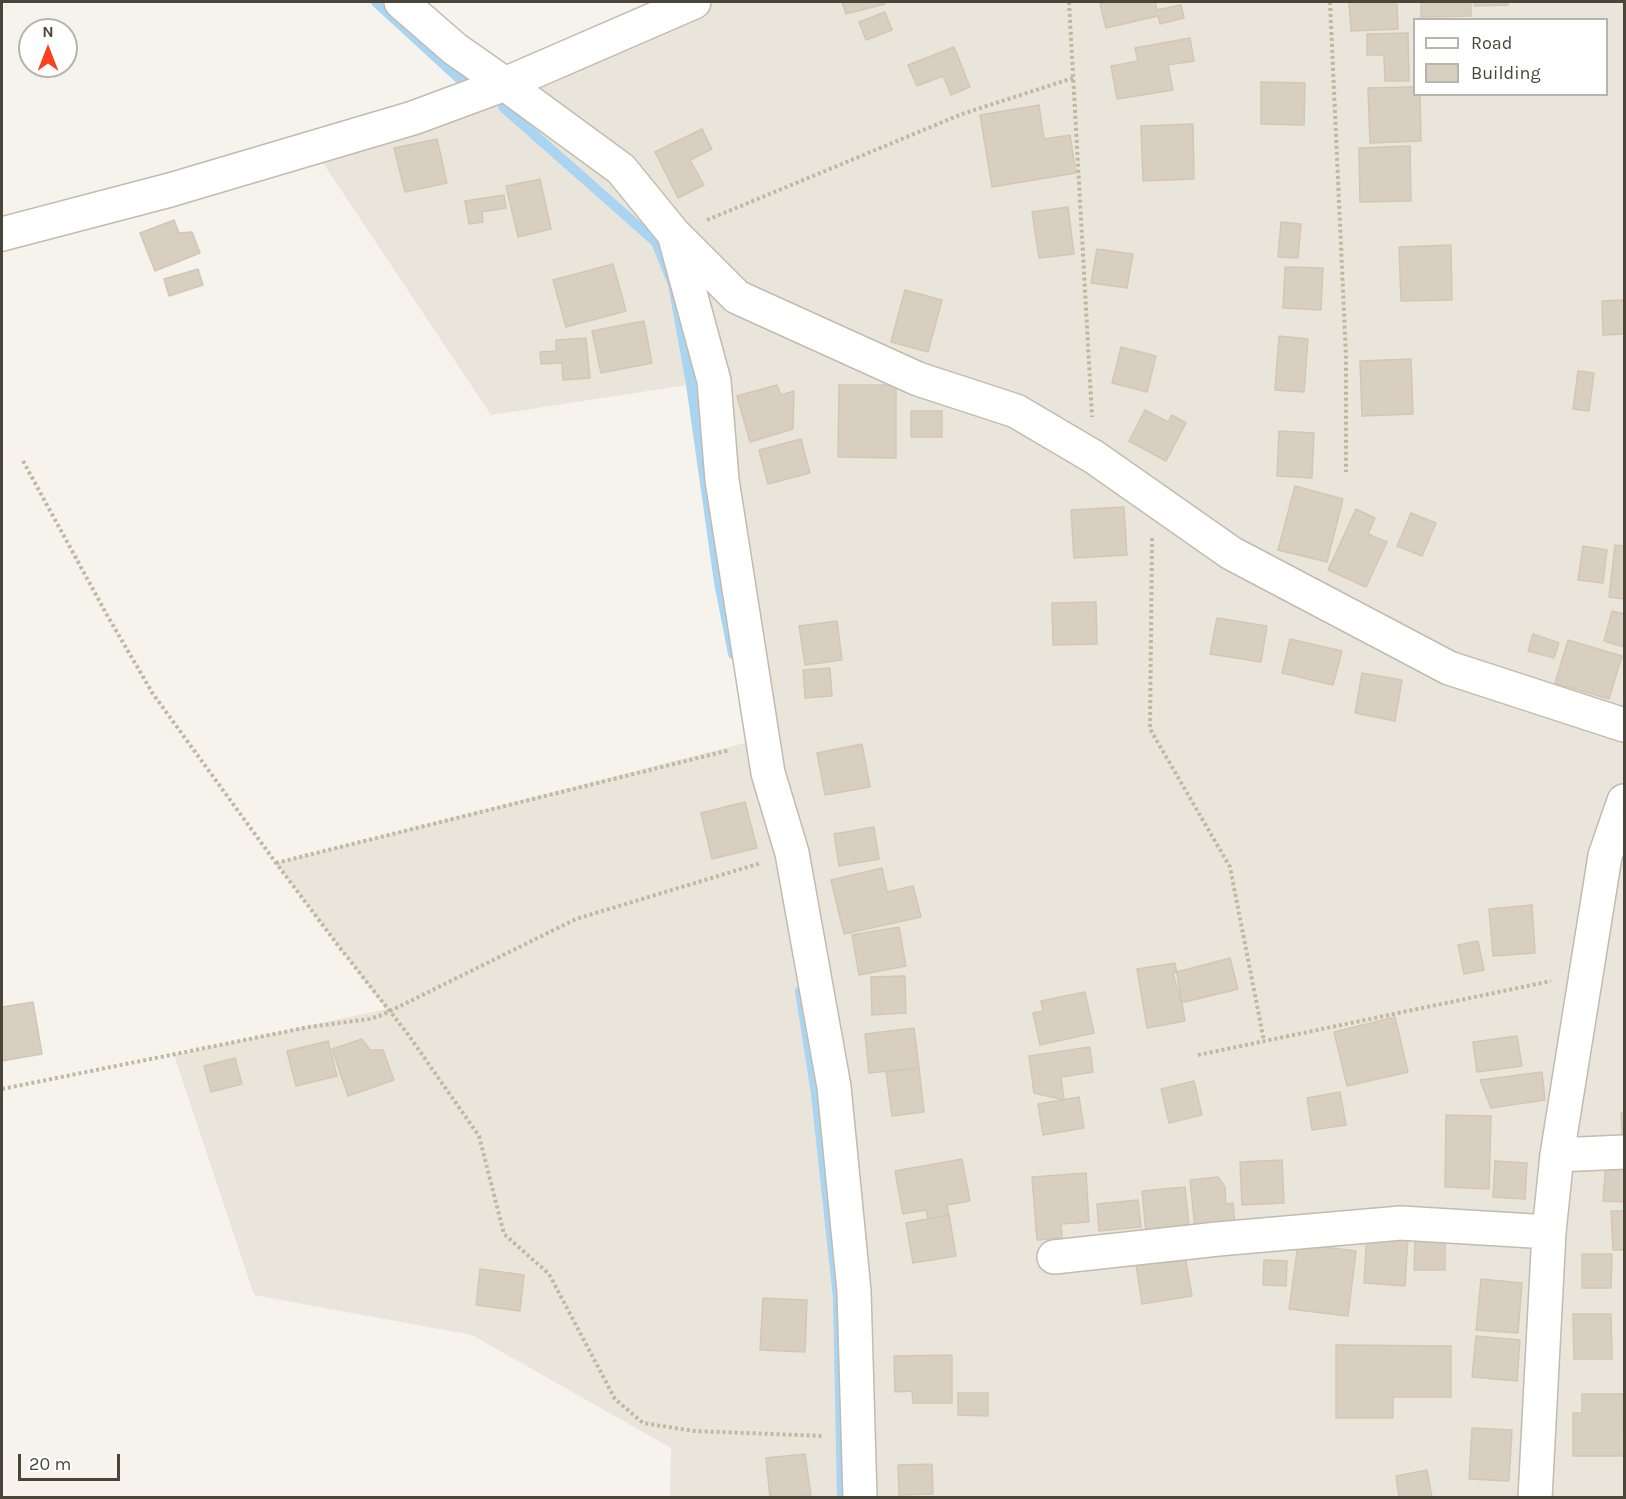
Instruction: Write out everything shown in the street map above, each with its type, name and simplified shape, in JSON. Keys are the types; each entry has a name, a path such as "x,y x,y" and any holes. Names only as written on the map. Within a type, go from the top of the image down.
{"street":[{"path":"400,2 454,49 506,84 621,169 674,234 737,297 918,379 1016,411 1094,457 1231,553 1449,668 1624,725"},
{"path":"2,234 170,190 413,118 506,84 694,2"},
{"path":"674,234 714,381 722,480 768,773 792,853 834,1087 854,1291 860,1497"},
{"path":"1535,1497 1549,1232 1557,1155 1605,856 1624,801"},
{"path":"1557,1155 1624,1152"},
{"path":"1054,1257 1218,1239 1401,1223 1549,1232"}],"path":[{"path":"1070,2 1094,457"},
{"path":"1330,2 1346,357 1346,472"},
{"path":"674,234 962,114 1073,78"},
{"path":"22,461 153,694 276,863 407,1033 479,1136 504,1234 549,1274 615,1399 643,1423 694,1431 825,1436"},
{"path":"1152,498 1150,729 1230,867 1264,1041"},
{"path":"276,863 763,741"},
{"path":"2,1089 309,1027 382,1015 576,919 792,853"},
{"path":"1198,1055 1587,973"}],"shaded area":[{"path":"689,2 1624,2 1624,1497 670,1497 671,1448 472,1335 254,1295 174,1055 386,1009 276,863 760,739 714,381 491,415 313,148"}],"building":[{"path":"842,2 885,2 885,4 846,14"},
{"path":"1155,2 1157,10 1181,5 1184,18 1160,24 1158,16 1106,28 1100,4"},
{"path":"1349,2 1397,4 1398,29 1351,31"},
{"path":"1421,2 1471,2 1471,16 1421,17"},
{"path":"1474,2 1508,2 1508,5 1474,6"},
{"path":"885,12 892,30 866,40 859,22"},
{"path":"1408,33 1409,81 1385,81 1384,55 1367,55 1367,34"},
{"path":"1190,38 1194,61 1168,65 1173,90 1117,99 1111,66 1138,61 1135,48"},
{"path":"954,47 970,87 951,95 943,76 917,86 908,65"},
{"path":"1261,82 1305,83 1304,125 1261,124"},
{"path":"1413,87 1413,96 1420,96 1421,141 1370,143 1368,88"},
{"path":"1039,105 1044,139 1070,135 1076,173 992,187 980,115"},
{"path":"1193,124 1194,179 1143,181 1141,126"},
{"path":"702,129 712,149 690,160 704,185 678,198 655,152"},
{"path":"437,139 447,183 405,192 394,148"},
{"path":"1410,146 1411,201 1360,202 1359,148"},
{"path":"540,179 551,229 518,237 506,186"},
{"path":"504,195 506,208 482,212 483,222 469,224 465,201"},
{"path":"1068,207 1074,254 1039,258 1032,212"},
{"path":"174,220 179,233 192,232 200,253 155,271 140,233"},
{"path":"1281,222 1301,224 1298,258 1278,257"},
{"path":"1451,245 1452,300 1401,301 1399,247"},
{"path":"1097,249 1133,254 1127,288 1091,283"},
{"path":"613,264 626,311 566,327 553,280"},
{"path":"1285,267 1323,268 1321,310 1283,308"},
{"path":"198,269 203,285 169,296 164,279"},
{"path":"905,290 942,300 928,352 891,342"},
{"path":"1624,300 1624,334 1603,335 1602,301"},
{"path":"644,321 652,363 601,373 592,331"},
{"path":"1279,336 1308,339 1304,392 1275,390"},
{"path":"586,338 590,378 563,380 562,363 541,364 540,352 556,351 556,340"},
{"path":"1121,347 1156,356 1147,392 1112,383"},
{"path":"1411,359 1413,414 1362,416 1360,361"},
{"path":"1578,371 1594,373 1589,411 1573,409"},
{"path":"777,385 781,395 794,391 793,429 750,442 737,396"},
{"path":"839,385 896,385 896,458 838,457"},
{"path":"1145,410 1168,422 1172,415 1186,423 1166,461 1129,441"},
{"path":"911,411 942,411 942,437 911,437"},
{"path":"1279,431 1314,433 1312,478 1277,476"},
{"path":"801,439 810,473 768,484 759,450"},
{"path":"1295,486 1343,499 1327,562 1278,550"},
{"path":"1124,507 1127,555 1074,558 1071,510"},
{"path":"1356,509 1375,518 1368,534 1387,542 1366,587 1328,570"},
{"path":"1411,513 1436,523 1422,556 1397,546"},
{"path":"1615,545 1624,546 1624,599 1609,597"},
{"path":"1583,546 1607,550 1603,583 1578,580"},
{"path":"1096,602 1097,644 1053,645 1052,603"},
{"path":"1612,611 1624,614 1624,647 1604,641"},
{"path":"1217,618 1267,626 1261,662 1210,654"},
{"path":"837,621 842,660 805,665 799,626"},
{"path":"1533,634 1559,643 1554,658 1528,651"},
{"path":"1290,639 1342,651 1333,685 1282,673"},
{"path":"1568,640 1622,656 1609,699 1555,683"},
{"path":"830,668 832,696 805,698 803,670"},
{"path":"1362,673 1402,680 1395,721 1355,713"},
{"path":"862,744 870,787 825,795 817,753"},
{"path":"745,802 757,848 712,859 701,813"},
{"path":"874,827 879,859 839,866 834,834"},
{"path":"882,868 887,892 913,886 921,917 844,934 831,880"},
{"path":"1532,905 1535,953 1493,956 1489,909"},
{"path":"899,927 906,966 859,975 852,935"},
{"path":"1478,941 1484,970 1464,974 1458,945"},
{"path":"1230,958 1238,989 1181,1003 1173,973"},
{"path":"1175,963 1185,1021 1147,1028 1137,969"},
{"path":"905,976 906,1013 872,1015 871,977"},
{"path":"1085,992 1094,1033 1040,1045 1033,1013 1043,1011 1041,1001"},
{"path":"33,1002 42,1054 2,1061 2,1007"},
{"path":"1395,1017 1408,1072 1347,1086 1334,1032"},
{"path":"914,1028 919,1068 869,1073 865,1034"},
{"path":"1517,1036 1522,1066 1477,1072 1473,1042"},
{"path":"362,1039 370,1050 383,1050 394,1080 348,1096 332,1049"},
{"path":"328,1041 337,1076 296,1086 287,1051"},
{"path":"1090,1047 1093,1072 1061,1077 1064,1100 1034,1093 1029,1056"},
{"path":"235,1058 242,1084 211,1092 204,1066"},
{"path":"919,1068 924,1112 892,1116 886,1072"},
{"path":"1542,1072 1545,1100 1491,1108 1480,1080"},
{"path":"1194,1081 1202,1115 1169,1123 1161,1089"},
{"path":"1340,1092 1346,1125 1312,1130 1307,1098"},
{"path":"1079,1097 1084,1128 1043,1135 1038,1104"},
{"path":"1621,1113 1624,1113 1624,1134 1622,1134"},
{"path":"1446,1115 1491,1116 1489,1189 1445,1187"},
{"path":"962,1159 970,1201 947,1205 949,1215 928,1219 926,1210 903,1214 895,1171"},
{"path":"1282,1160 1284,1203 1242,1205 1240,1162"},
{"path":"1495,1161 1527,1163 1525,1199 1493,1197"},
{"path":"1606,1161 1624,1162 1624,1202 1603,1201"},
{"path":"1086,1173 1089,1222 1061,1224 1062,1238 1037,1240 1032,1177"},
{"path":"1218,1177 1225,1187 1226,1204 1233,1203 1235,1225 1195,1229 1190,1180"},
{"path":"1185,1187 1189,1227 1146,1232 1142,1191"},
{"path":"1138,1200 1141,1227 1099,1231 1097,1204"},
{"path":"1611,1211 1624,1211 1624,1250 1613,1250"},
{"path":"949,1215 956,1256 913,1263 906,1223"},
{"path":"1367,1233 1408,1236 1405,1286 1364,1283"},
{"path":"1415,1237 1445,1237 1445,1270 1414,1270"},
{"path":"1298,1244 1356,1251 1348,1316 1289,1309"},
{"path":"1184,1250 1192,1296 1142,1304 1135,1258"},
{"path":"1582,1254 1612,1254 1611,1288 1582,1288"},
{"path":"1264,1260 1287,1261 1286,1286 1263,1285"},
{"path":"480,1269 524,1275 520,1311 476,1305"},
{"path":"1481,1279 1522,1283 1518,1333 1476,1330"},
{"path":"763,1298 807,1300 805,1352 760,1350"},
{"path":"1573,1314 1611,1314 1612,1359 1574,1359"},
{"path":"1476,1336 1520,1340 1517,1381 1472,1377"},
{"path":"1336,1345 1451,1346 1451,1397 1393,1397 1393,1418 1336,1418"},
{"path":"952,1355 952,1403 913,1403 912,1391 895,1392 894,1356"},
{"path":"958,1393 988,1393 988,1416 958,1415"},
{"path":"1582,1394 1623,1394 1624,1456 1573,1456 1573,1413 1582,1413"},
{"path":"1472,1428 1512,1430 1509,1481 1469,1479"},
{"path":"805,1454 811,1495 770,1498 766,1458"},
{"path":"932,1464 933,1494 899,1495 898,1465"},
{"path":"1427,1470 1432,1498 1399,1498 1396,1476"}],"waterway":[{"path":"376,2 462,81"},
{"path":"503,107 656,242 673,284 691,384 719,582 733,654"},
{"path":"800,991 816,1094 838,1298 842,1498"}]}
